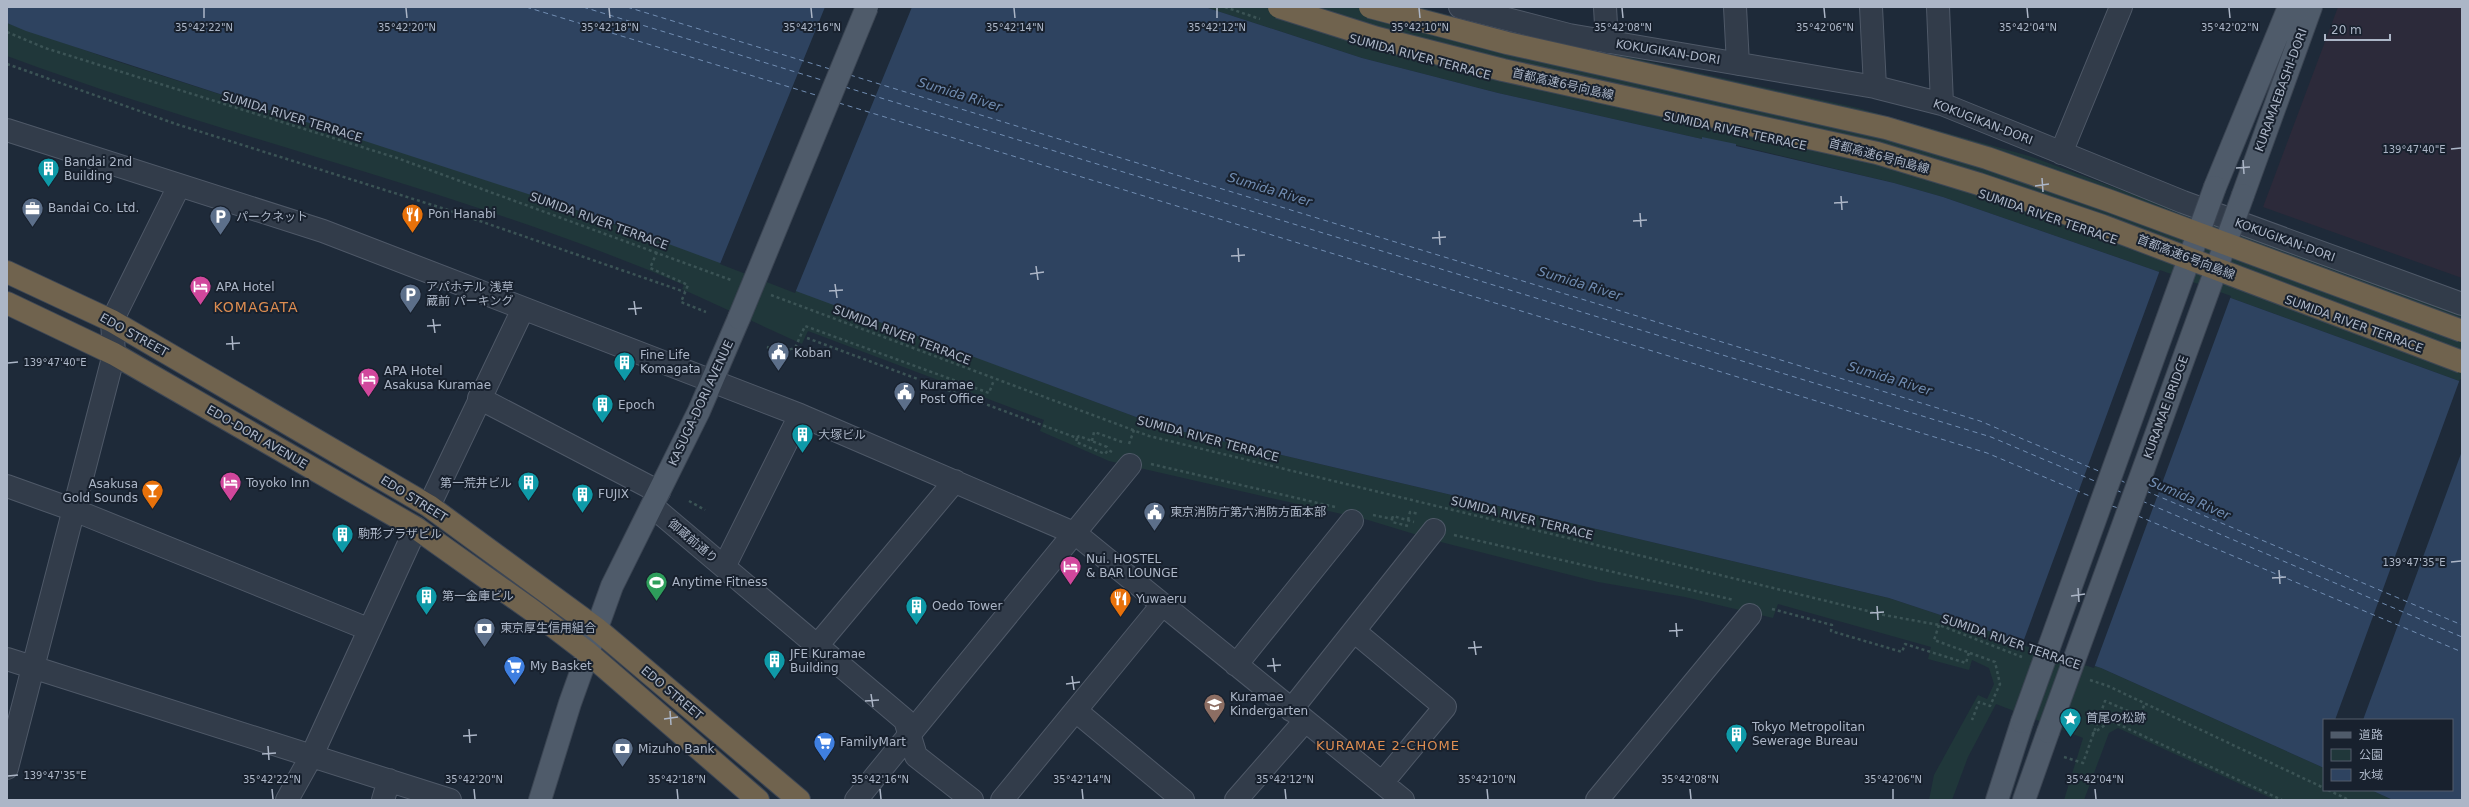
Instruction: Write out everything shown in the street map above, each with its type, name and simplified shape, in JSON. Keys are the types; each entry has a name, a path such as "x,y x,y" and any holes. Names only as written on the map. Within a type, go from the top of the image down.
{"highway":[{"path":"1370,7 1507,43 1886,128 1987,158 2110,201 2462,331"},
{"name":"首都高速6号向島線","path":"1273,14 1377,38 1503,70 1877,154 1957,178 2103,226 2462,362"},
{"name":"EDO STREET","path":"7,272 112,321 429,506 597,629 799,800"},
{"name":"EDO-DORI AVENUE","path":"7,303 114,354 416,528 533,611 588,653 756,799"}],"main road":[{"name":"KASUGA-DORI AVENUE","path":"540,800 588,653 612,586 656,499 712,382 867,7"},
{"name":"KURAMAEBASHI-DORI","path":"1996,800 2022,722 2215,187 2289,7"},
{"name":"KURAMAEBASHI-DORI","path":"2243,195 2311,7"},
{"name":"KURAMAE BRIDGE","path":"2024,800 2243,195"}],"street":[{"name":"KOKUGIKAN-DORI","path":"1460,7 1569,35 1875,87 1942,104 2183,202 2462,304"},
{"path":"1605,7 1607,42"},
{"path":"1735,7 1738,64"},
{"path":"1871,7 1875,87"},
{"path":"1938,7 1942,104"},
{"path":"2062,153 2121,7"},
{"path":"7,130 323,231 800,415 1076,534 1403,800"},
{"path":"7,768 114,354 112,321 179,186"},
{"path":"429,506 479,398 523,309"},
{"name":"御蔵前通り","path":"479,398 656,499 724,567 816,647 905,720 916,756 972,800"},
{"path":"724,567 800,415"},
{"path":"856,800 1076,534 1130,460"},
{"path":"816,647 955,481"},
{"path":"7,486 74,510 368,629"},
{"path":"1236,665 1352,514"},
{"path":"287,800 312,755 368,629 416,528"},
{"path":"1236,800 1298,715 1354,631 1428,528"},
{"path":"1002,800 1162,605"},
{"path":"1597,800 1754,608"},
{"path":"1354,631 1445,707 1382,783"},
{"path":"7,659 312,755 386,790 450,800"},
{"path":"1076,711 1183,800"}],"path":[{"path":"1225,7 1273,14"},
{"name":"SUMIDA RIVER TERRACE","path":"7,32 45,48 404,161 657,252 738,283"},
{"path":"7,64 176,124 445,209 685,292"},
{"path":"657,252 650,268 688,285 681,302 706,312"},
{"name":"SUMIDA RIVER TERRACE","path":"767,294 994,380 1149,436 1869,612 1939,626 2027,659"},
{"path":"767,347 780,352 795,348 805,326 989,393 994,380"},
{"path":"807,338 1077,438 1079,436 1107,447 1108,450 1130,460 1352,514 1392,519 1394,516 1428,528 1754,608 1832,625 1831,631 1902,652 1905,644 1966,663 1970,652"},
{"path":"1092,441 1094,432 1129,445 1134,430"},
{"path":"1077,438 1076,442 1105,454 1108,450"},
{"path":"689,501 705,510"},
{"path":"1392,519 1392,522 1420,529 1428,528"},
{"path":"1939,626 1934,640 1995,662 2000,684 1990,706 1979,702 1972,720"},
{"name":"SUMIDA RIVER TERRACE","path":"2088,679 2145,704 2323,788"},
{"path":"2064,757 2083,763 2092,734 2105,701 2140,716 2145,704"},
{"path":"2092,734 2111,721 2282,800"},
{"path":"2330,791 2349,800"}],"shaded area":[{"path":"2338,7 2462,7 2462,278 2263,207"}],"green space":[{"path":"1205,7 1419,7 1494,27 1858,108 2029,156 2462,316 2462,382 2151,269 1943,197 1894,183 1736,145 1702,139 1498,93 1362,58"},
{"path":"7,23 119,62 480,177 654,237 1163,427 1889,598 2101,668 2323,768 2323,791 2373,791 2393,800 2275,800 2118,728 2109,733 2084,800 2064,800 2083,738 1996,704 1968,757 1952,800 1929,800 1934,775 1978,695 1987,699 1994,684 1989,668 1972,660 1969,670 1928,659 1931,647 1778,604 1773,618 1685,597 1598,582 1437,541 1368,520 1109,461 1040,431 1044,420 808,331 802,344 682,289 684,285 517,221 432,193 176,114 7,56"}],"water":[{"name":"Sumida River","path":"7,7 1205,7 1362,58 1498,93 1702,139 1702,137 1736,144 1736,146 1894,183 1943,197 2151,269 2462,382 2462,800 2393,800 2373,791 2453,791 2453,719 2323,719 2323,768 2101,668 1889,598 1163,427 574,209 26,31 7,23"}],"pier":[{"path":"825,7 912,7 795,293 720,264"},
{"path":"2160,270 2231,296 2094,668 2022,645"},
{"path":"2460,379 2462,380 2462,451 2363,719 2335,719"}],"ferry route":[{"path":"526,7 819,96"},
{"path":"583,7 825,81"},
{"path":"627,7 830,69"},
{"path":"850,75 1980,421 2101,472"},
{"path":"845,87 1991,437 2097,482"},
{"path":"839,103 1987,453 2092,497"},
{"path":"2120,480 2126,483"},
{"path":"2116,490 2123,493"},
{"path":"2146,491 2462,625"},
{"path":"2142,501 2462,637"},
{"path":"2112,506 2118,508"},
{"path":"2138,516 2462,652"}],"place":[{"name":"Bandai 2nd Building","path":"49,188"},
{"name":"Bandai Co. Ltd.","path":"33,228"},
{"name":"Pon Hanabi","path":"412,234"},
{"name":"パークネット","path":"220,236"},
{"name":"APA Hotel","path":"201,306"},
{"name":"アパホテル 浅草 蔵前 パーキング","path":"411,314"},
{"name":"Koban","path":"779,372"},
{"name":"Fine Life Komagata","path":"624,382"},
{"name":"APA Hotel Asakusa Kuramae","path":"369,398"},
{"name":"Kuramae Post Office","path":"905,412"},
{"name":"Epoch","path":"603,424"},
{"name":"大塚ビル","path":"802,454"},
{"name":"Toyoko Inn","path":"230,502"},
{"name":"第一荒井ビル","path":"528,502"},
{"name":"Asakusa Gold Sounds","path":"153,510"},
{"name":"FUJIX","path":"583,514"},
{"name":"東京消防庁第六消防方面本部","path":"1155,532"},
{"name":"駒形プラザビル","path":"342,554"},
{"name":"Nui. HOSTEL & BAR LOUNGE","path":"1071,586"},
{"name":"Anytime Fitness","path":"656,602"},
{"name":"第一金庫ビル","path":"427,616"},
{"name":"Yuwaeru","path":"1121,618"},
{"name":"Oedo Tower","path":"916,626"},
{"name":"東京厚生信用組合","path":"485,648"},
{"name":"JFE Kuramae Building","path":"774,680"},
{"name":"My Basket","path":"515,686"},
{"name":"Kuramae Kindergarten","path":"1214,724"},
{"name":"首尾の松跡","path":"2071,738"},
{"name":"Tokyo Metropolitan Sewerage Bureau","path":"1736,754"},
{"name":"FamilyMart","path":"824,762"},
{"name":"Mizuho Bank","path":"622,768"}],"district":[{"name":"KOMAGATA","path":"256,307"},
{"name":"KURAMAE 2-CHOME","path":"1388,745"}]}
